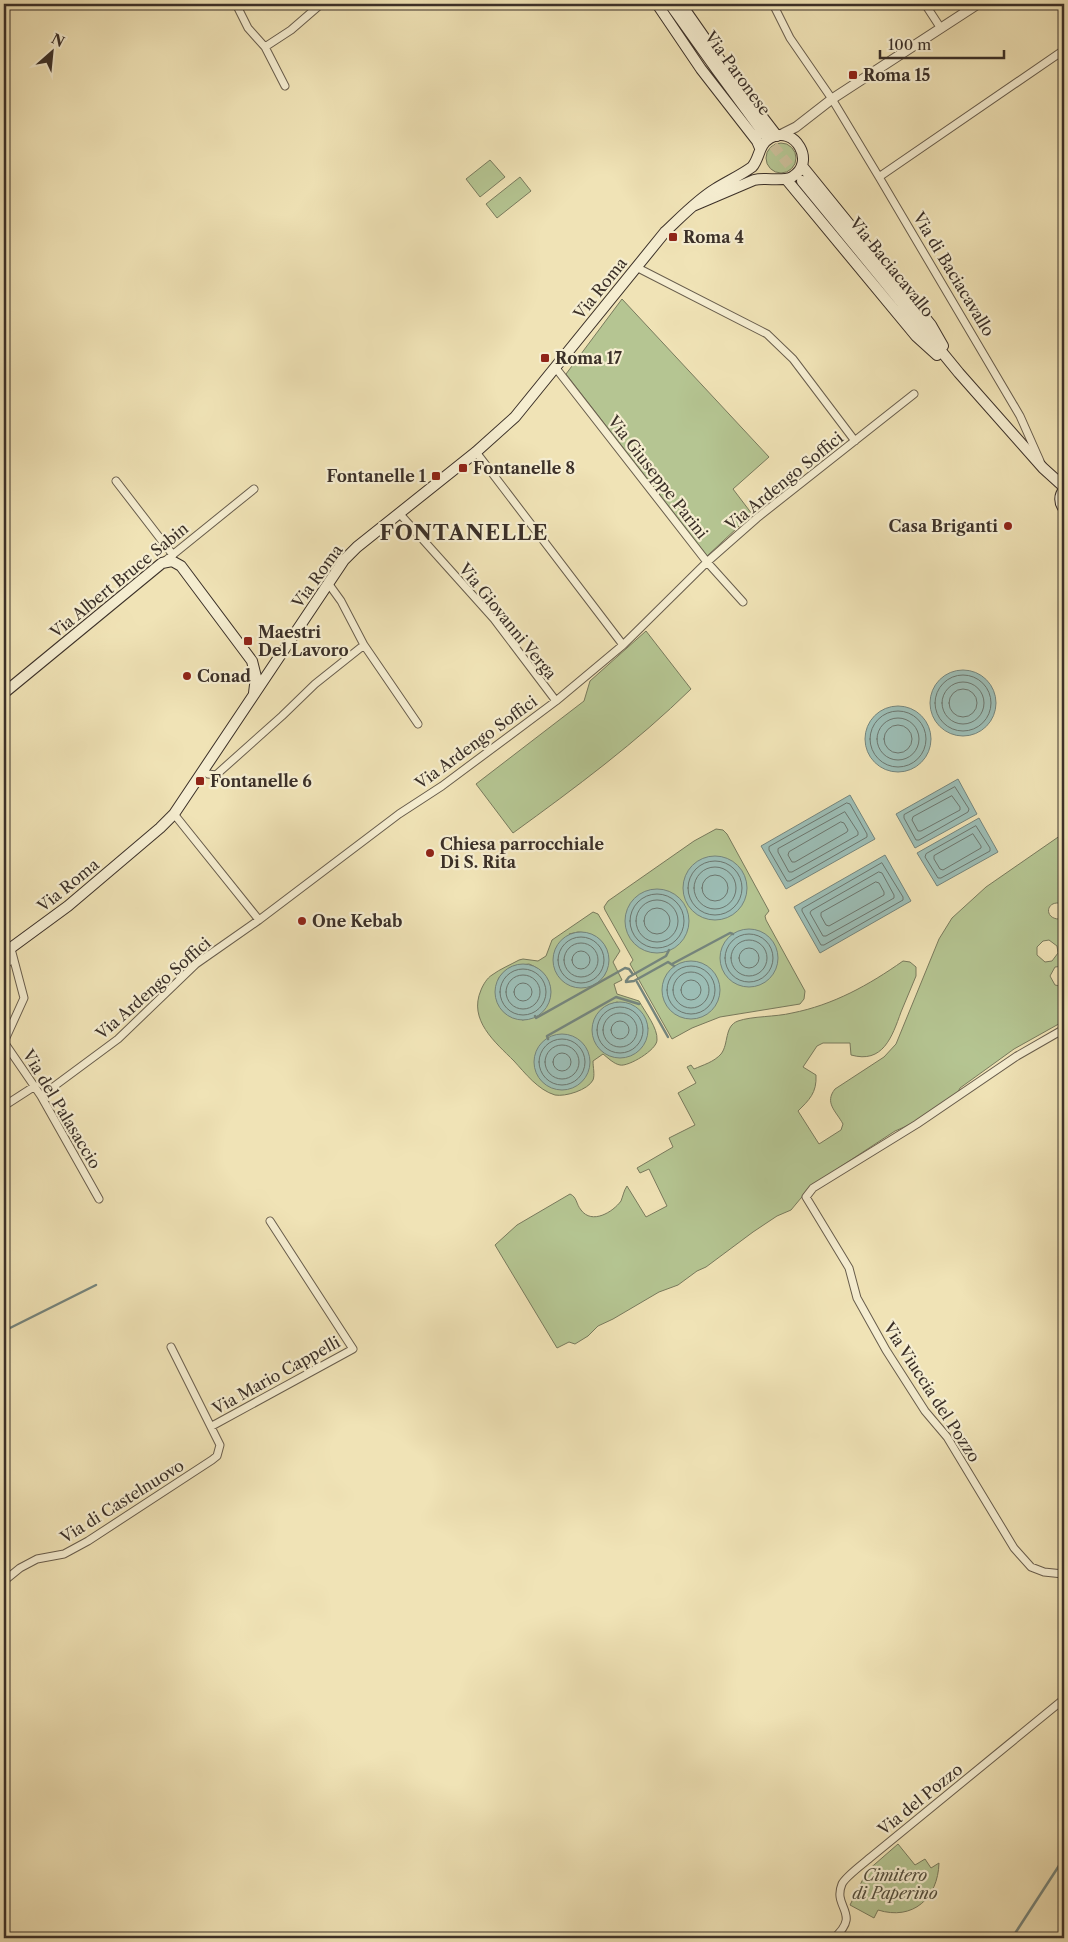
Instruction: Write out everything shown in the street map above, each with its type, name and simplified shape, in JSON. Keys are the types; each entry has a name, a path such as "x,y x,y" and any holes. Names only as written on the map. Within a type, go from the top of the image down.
{"main road":[{"path":"657,4 701,68 758,141 762,169 772,178"},
{"name":"Via Paronese","path":"671,4 716,70 764,134"},
{"path":"682,4 734,80 779,135 789,137 797,142 802,151 802,166 796,174 786,179 916,336 959,373"},
{"name":"Via Roma","path":"9,953 68,906 174,814 328,583 351,553 476,452 515,417 665,232 716,188 752,167 767,140 779,135"},
{"path":"802,166 931,325 959,373"},
{"name":"Via Roma","path":"693,206 754,180 786,179"},
{"name":"Via Baciacavallo","path":"802,181 959,373"},
{"name":"Via di Baciacavallo","path":"959,373 1043,468 1064,488 1060,497 1060,502 1064,509"},
{"path":"162,563 172,561 181,566 252,660 256,671 256,684 250,702"},
{"name":"Via Albert Bruce Sabin","path":"4,693 162,563"},
{"path":"252,660 256,663 265,664 282,653"}],"street":[{"path":"236,4 248,28 265,47 286,86"},
{"path":"265,47 291,30 321,4"},
{"path":"772,4 790,38 832,99"},
{"path":"925,4 940,27"},
{"name":"Via Roma","path":"779,135 790,131 832,99 978,4"},
{"path":"879,177 1064,51"},
{"name":"Via di Baciacavallo","path":"832,99 1020,416 1043,468"},
{"path":"797,142 798,129 804,119"},
{"path":"636,267 767,334 793,359 855,441"},
{"name":"Via Giuseppe Parini","path":"555,367 707,562 743,602"},
{"name":"Via Ardengo Soffici","path":"41,1096 118,1038 196,964 259,920 399,814 442,786 556,702 623,645 707,562 757,518 914,394"},
{"path":"476,452 623,645"},
{"path":"116,481 173,555"},
{"name":"Via Albert Bruce Sabin","path":"162,563 254,489"},
{"name":"Via Giovanni Verga","path":"399,513 494,619 556,702"},
{"path":"181,566 178,557 184,546"},
{"path":"328,583 342,602 364,645 418,724"},
{"path":"203,770 208,774 216,774 315,684 364,645"},
{"path":"174,814 259,920"},
{"path":"4,966 9,953"},
{"name":"Via del Palasaccio","path":"9,953 24,998 4,1042 35,1086 99,1199"},
{"name":"Via Viuccia del Pozzo","path":"1063,1572 1044,1572 1031,1567 1014,1548 948,1437 925,1411 886,1350 857,1298 849,1268 806,1197 812,1188 917,1124 1017,1056 1064,1029"},
{"path":"4,1106 35,1086"},
{"name":"Via Mario Cappelli","path":"212,1426 353,1349 270,1221"},
{"path":"171,1347 212,1426"},
{"name":"Via di Castelnuovo","path":"4,1581 20,1568 38,1559 64,1554 88,1541 212,1460 217,1456 220,1445 212,1426"},
{"path":"1063,1572 1064,1586"},
{"name":"Via del Pozzo","path":"834,1938 844,1929 847,1915 839,1897 842,1883 871,1857 1064,1699"}],"green space":[{"path":"781,143 792,147 796,158 792,169 781,173 770,169 766,158 770,147"},
{"path":"490,160 505,177 480,197 466,179"},
{"path":"520,177 531,191 497,218 486,204"},
{"path":"622,299 769,457 733,489 752,514 707,556 566,374"},
{"path":"646,631 691,689 627,746 513,833 476,784 584,701 590,681"},
{"path":"716,829 723,830 727,834 769,911 765,916 766,920 805,991 804,999 800,1004 720,1017 692,1028 672,1039 630,964 633,960 604,907 608,901 694,841"},
{"path":"1064,833 1064,907 1059,903 1054,903 1048,911 1051,916 1059,919 1064,914 1062,938 1064,966 1055,967 1050,976 1055,985 1064,987 1064,1021 1014,1049 960,1088 958,1092 935,1109 895,1131 811,1186 791,1210 777,1216 753,1232 706,1267 697,1271 678,1285 659,1292 598,1326 588,1336 575,1344 569,1342 557,1348 495,1245 517,1225 570,1194 574,1197 581,1210 586,1214 596,1217 608,1213 621,1201 627,1186 646,1217 667,1206 649,1169 640,1173 637,1168 673,1147 669,1138 695,1125 678,1093 696,1083 687,1067 691,1065 694,1069 718,1057 723,1050 731,1027 738,1021 786,1014 822,1005 864,986 903,961 910,962 916,967 916,976 894,1031 879,1052 871,1056 862,1057 851,1055 850,1043 823,1043 817,1046 803,1067 816,1075 816,1081 812,1096 798,1111 819,1144 841,1130 843,1124 832,1107 832,1094 835,1089 884,1057 896,1044 939,939 952,918 986,887","holes":["1049,940 1057,946 1058,953 1052,961 1045,962 1037,955 1037,947 1043,941"]},
{"path":"593,912 598,914 620,951 613,962 622,980 614,984 617,994 639,1001 657,1035 656,1044 647,1053 635,1061 624,1065 611,1061 603,1054 593,1061 594,1076 590,1084 576,1092 559,1095 549,1093 527,1076 492,1038 481,1021 478,1011 481,990 488,978 519,960 538,961 546,956 552,940","holes":["578,932 594,936 604,946 608,960 604,976 569,934","529,964 539,970 550,986 548,1004 533,1017 522,1020 498,979 515,966","617,1002 634,1008 644,1017 648,1029 601,1010"]},
{"name":"Cimitero di Paperino","path":"898,1844 915,1865 925,1859 931,1868 939,1863 938,1876 934,1887 921,1904 902,1912 891,1913 878,1910 874,1918 850,1905 867,1871"}],"water":[{"path":"963,670 975,673 986,680 993,691 996,703 993,715 986,726 975,733 963,736 951,733 940,726 933,715 930,703 933,691 940,680 951,673"},
{"path":"898,706 910,709 921,716 928,727 931,739 928,751 921,762 910,769 898,772 886,769 875,762 868,751 865,739 868,727 875,716 886,709"},
{"path":"958,779 977,814 915,848 896,814"},
{"path":"850,795 875,839 786,889 761,846"},
{"path":"979,818 998,852 937,886 917,853"},
{"path":"885,855 911,901 820,953 794,907"},
{"path":"715,856 727,859 738,865 744,876 747,888 744,900 738,911 727,917 715,920 703,917 692,911 686,900 683,888 686,876 692,865 703,859"},
{"path":"657,889 669,892 680,898 686,909 689,921 686,933 680,944 669,950 657,953 645,950 634,944 628,933 625,921 628,909 634,898 645,892"},
{"path":"749,929 760,931 770,937 776,947 778,958 776,969 770,979 760,985 749,987 738,985 728,979 722,969 720,958 722,947 728,937 738,931"},
{"path":"581,932 592,934 601,940 607,949 609,960 607,971 601,980 592,986 581,988 570,986 561,980 555,971 553,960 555,949 561,940 570,934"},
{"path":"691,961 702,963 712,969 718,979 720,990 718,1001 712,1011 702,1017 691,1019 680,1017 670,1011 664,1001 662,990 664,979 670,969 680,963"},
{"path":"523,964 534,966 543,972 549,981 551,992 549,1003 543,1012 534,1018 523,1020 512,1018 503,1012 497,1003 495,992 497,981 503,972 512,966"},
{"path":"620,1002 631,1004 640,1010 646,1019 648,1030 646,1041 640,1050 631,1056 620,1058 609,1056 600,1050 594,1041 592,1030 594,1019 600,1010 609,1004"},
{"path":"562,1034 573,1036 582,1042 588,1051 590,1062 588,1073 582,1082 573,1088 562,1090 551,1088 542,1082 536,1073 534,1062 536,1051 542,1042 551,1036"}],"waterway":[{"path":"672,964 730,933 733,934"},
{"path":"626,981 629,977 666,956 669,950"},
{"path":"626,982 634,981 668,962 674,966"},
{"path":"535,1016 536,1018 625,968 629,969 632,973"},
{"path":"637,982 668,1037"},
{"path":"548,1039 547,1036 616,997 639,1004"},
{"path":"4,1331 96,1285"},
{"path":"1012,1938 1064,1858"}],"tunnel":[{"path":"764,134 801,180"}],"place":[{"name":"Roma 15","path":"853,75"},
{"name":"Roma 4","path":"673,237"},
{"name":"Roma 17","path":"545,358"},
{"name":"Fontanelle 8","path":"463,468"},
{"name":"Fontanelle 1","path":"436,476"},
{"name":"Casa Briganti","path":"1008,526"},
{"name":"Maestri Del Lavoro","path":"248,641"},
{"name":"Conad","path":"187,676"},
{"name":"Fontanelle 6","path":"200,781"},
{"name":"Chiesa parrocchiale Di S. Rita","path":"430,853"},
{"name":"One Kebab","path":"302,921"}],"district":[{"name":"FONTANELLE","path":"464,532"}]}
